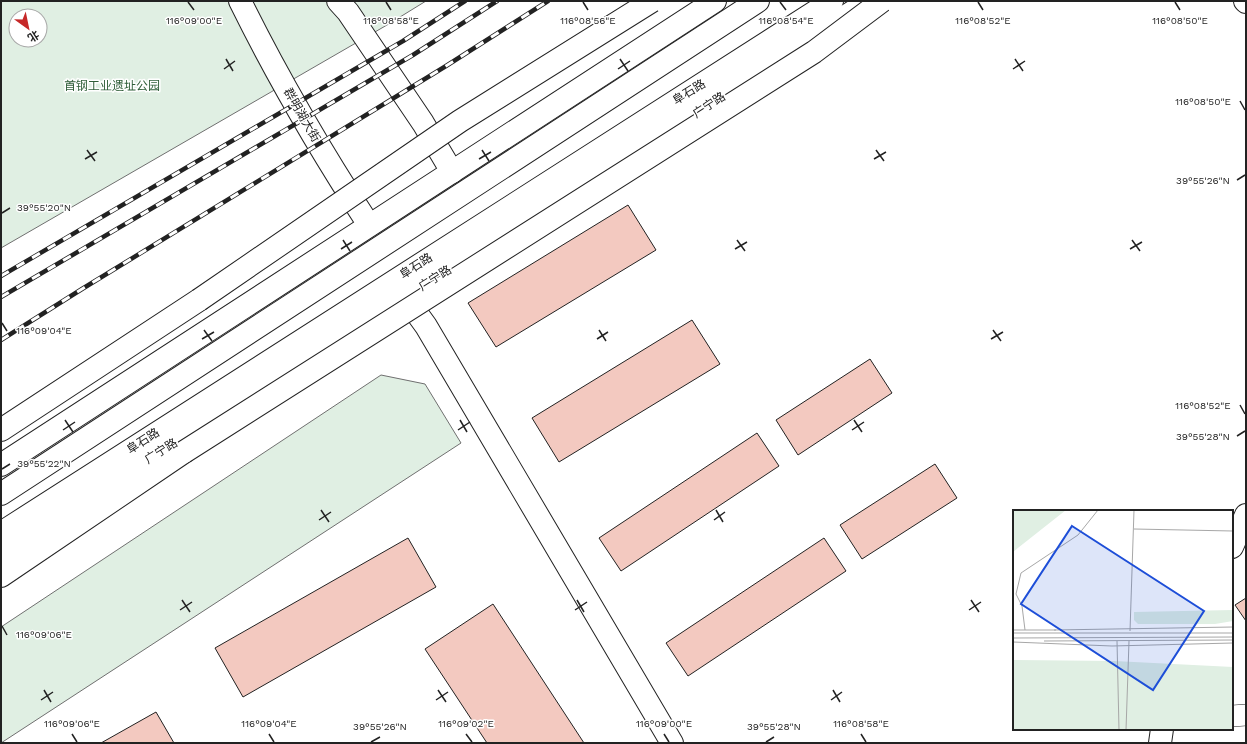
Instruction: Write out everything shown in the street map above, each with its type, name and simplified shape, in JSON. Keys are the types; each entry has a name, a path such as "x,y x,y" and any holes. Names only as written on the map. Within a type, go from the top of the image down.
{"main road":[{"name":"群明湖大街","path":"240,1 264,49 338,178 369,226"},
{"path":"338,1 348,12 423,123 452,172"},
{"path":"1,430 199,300 460,122 652,1"},
{"path":"1,465 715,1"},
{"path":"1,494 758,1"},
{"name":"阜石路","path":"1,533 832,1"},
{"name":"广宁路","path":"1,554 156,454 690,117 869,1"},
{"path":"1,576 184,452 814,52 882,1"},
{"path":"406,297 426,326 672,743"},
{"path":"1233,545 1246,515"},
{"path":"1160,743 1162,730"}],"street":[{"path":"1233,716 1246,715"}],"green space":[{"name":"首钢工业遗址公园","path":"1,1 426,1 1,248"},
{"path":"381,375 425,384 461,443 1,743 1,627"}],"building":[{"path":"628,205 656,250 496,347 468,303"},
{"path":"692,320 720,364 559,462 532,418"},
{"path":"870,359 892,393 798,455 776,420"},
{"path":"757,433 779,466 621,571 599,538"},
{"path":"935,464 957,498 862,559 840,525"},
{"path":"408,538 436,587 243,697 215,648"},
{"path":"824,538 846,571 688,676 666,643"},
{"path":"1246,598 1246,621 1235,605"},
{"path":"493,604 584,743 487,743 425,649"},
{"path":"156,712 174,743 101,743"}],"railway":[{"path":"1,276 403,41 465,1"},
{"path":"1,297 413,55 497,1"},
{"path":"1,340 446,66 548,1"}]}
